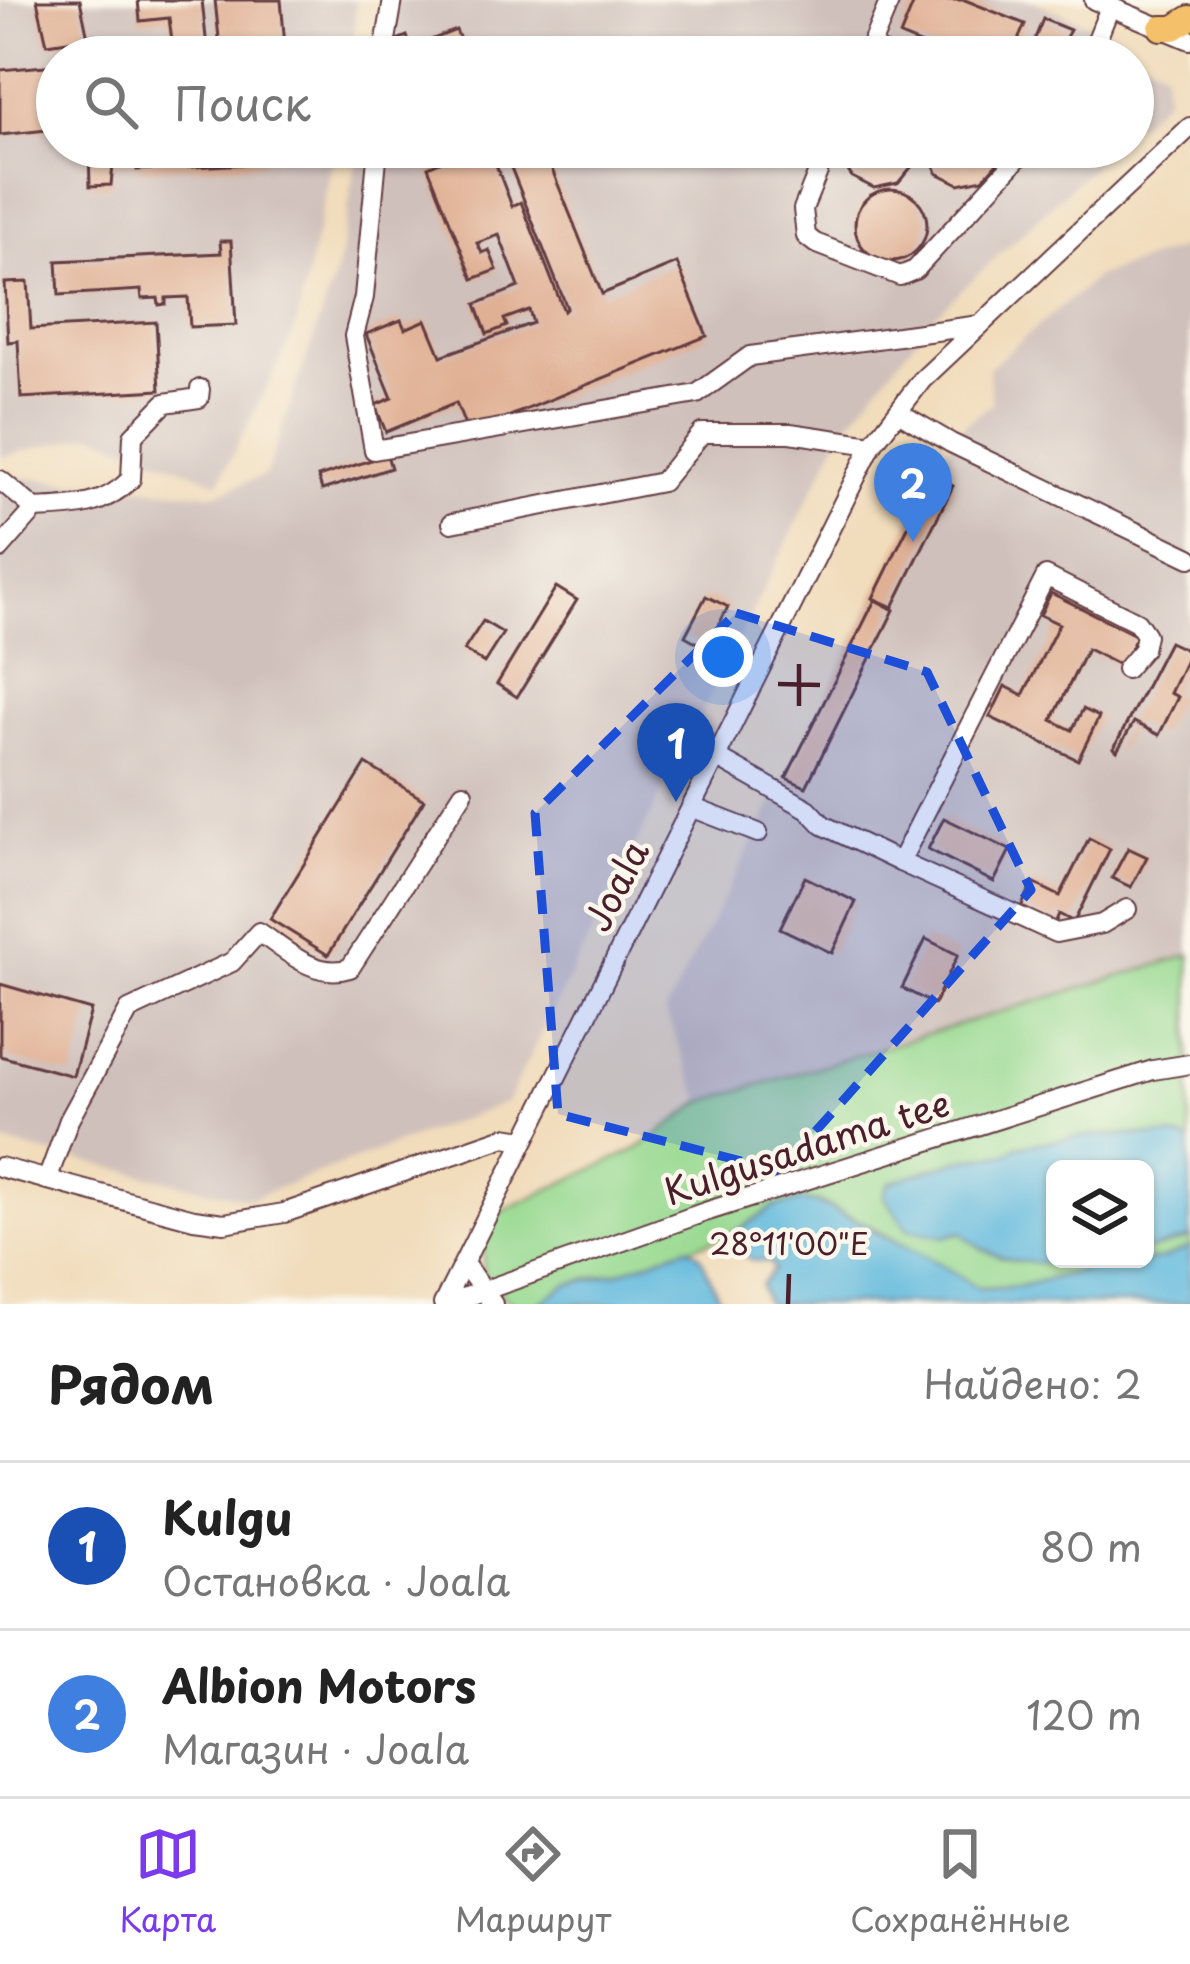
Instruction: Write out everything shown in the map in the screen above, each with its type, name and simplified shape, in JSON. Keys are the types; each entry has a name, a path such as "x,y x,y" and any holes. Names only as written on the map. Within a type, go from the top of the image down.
{"main road":[{"path":"1161,28 1174,28 1190,18"}],"street":[{"path":"387,36 393,0"},
{"path":"875,36 890,0"},
{"path":"1095,36 1102,3 1190,40"},
{"name":"Joala","path":"1154,162 1190,128"},
{"path":"376,168 364,296 354,336 374,450 697,394 750,356 980,325"},
{"path":"819,168 802,209 806,236 900,276 915,270 1009,168"},
{"name":"Joala","path":"444,1304 872,445 922,380 1147,168"},
{"path":"0,479 35,509 91,506 114,496 131,478 133,436 165,404 199,398 200,389"},
{"path":"898,412 951,443 1190,558"},
{"path":"452,523 662,482 702,433 790,434 872,445"},
{"path":"0,549 35,509"},
{"path":"900,862 1046,576 1137,622 1146,635 1143,649 1126,669"},
{"path":"716,757 808,809 823,825 1056,933 1102,923 1127,909"},
{"path":"46,1180 69,1120 129,1010 232,962 259,932 313,968 332,974 350,968 463,793"},
{"path":"691,807 758,833"},
{"name":"Kulgusadama tee","path":"444,1304 488,1298 705,1212 1153,1070 1190,1064"},
{"path":"0,1167 224,1223 284,1213 505,1137 524,1140"},
{"path":"465,1265 488,1298"}],"highlighted area":[{"path":"736,613 927,672 1031,890 780,1171 558,1114 535,813"}],"shaded area":[{"path":"0,0 356,0 353,36 36,36 36,168 331,168 295,330 219,482 94,434 0,457"},
{"path":"383,0 1030,0 1110,36 378,36"},
{"path":"1154,64 1164,70 1166,97 1154,108"},
{"path":"355,168 1091,168 933,317 842,432 507,1102 249,1199 0,1142 0,476 215,494 266,475 338,266"},
{"path":"1190,245 1190,955 702,1102 665,1012 956,431 992,403 988,368 1098,276"}],"green space":[{"path":"1190,955 1190,1141 1126,1134 1017,1146 1010,1153 959,1160 889,1183 888,1202 952,1233 961,1232 1000,1257 1046,1262 1046,1268 1093,1268 1021,1286 978,1288 864,1223 818,1202 801,1201 774,1207 734,1233 620,1272 585,1279 537,1304 514,1304 483,1274 484,1240 498,1213 639,1148 702,1102"},
{"path":"1190,1238 1190,1247 1154,1260 1154,1248"}],"water":[{"path":"1093,1135 1171,1136 1190,1141 1190,1238 1154,1248 1154,1160 1046,1160 1046,1263 989,1252 961,1232 944,1237 908,1229 884,1196 889,1183 959,1160 1010,1153 1017,1146"},
{"path":"801,1201 819,1204 870,1225 873,1231 987,1289 1021,1286 1093,1268 1154,1268 1154,1260 1190,1247 1190,1304 766,1304 761,1285 774,1269 769,1262 750,1260 734,1233 774,1207"},
{"path":"687,1247 700,1255 722,1304 537,1304 566,1285 620,1272"}],"building":[{"path":"37,0 80,0 88,36 45,36"},
{"path":"138,0 202,0 206,36 171,36 169,18 140,21"},
{"path":"215,0 281,0 284,36 219,36"},
{"path":"915,0 965,0 1025,24 1020,36 900,36"},
{"path":"1043,19 1070,30 1067,36 1036,36"},
{"path":"36,67 36,131 0,135 0,70"},
{"path":"90,168 113,168 111,185 90,186"},
{"path":"428,168 497,168 512,206 521,202 564,311 567,308 511,168 551,168 602,294 677,263 707,336 468,433 456,403 386,432 375,405 392,398 366,334 401,320 405,329 426,320 441,356 533,323 529,310 504,319 507,326 487,334 476,304 519,287 499,235 477,243 482,253 489,250 497,270 473,279"},
{"path":"846,168 910,168 898,183 874,188 852,177"},
{"path":"935,168 993,168 983,179 959,184"},
{"path":"891,189 917,199 927,225 917,251 891,261 865,251 855,225 865,199"},
{"path":"220,241 231,241 236,325 190,327 188,297 166,298 166,304 159,305 158,298 142,299 141,290 59,295 57,261 221,253"},
{"path":"28,282 31,329 156,322 160,390 21,398 18,341 8,342 5,283"},
{"path":"387,455 391,468 322,490 318,477"},
{"path":"933,476 953,486 893,607 873,598"},
{"path":"556,587 577,600 517,697 497,684"},
{"path":"1051,593 1137,636 1121,666 1087,649 1052,720 1072,730 1083,709 1099,717 1078,760 990,717 1005,686 1023,695 1059,624 1040,615"},
{"path":"706,596 728,607 707,648 685,636"},
{"path":"875,600 894,610 806,787 786,778"},
{"path":"483,621 503,633 484,663 464,650"},
{"path":"1169,642 1190,652 1170,693 1178,697 1159,735 1134,722 1117,751 1114,748"},
{"path":"366,764 424,800 328,955 270,919"},
{"path":"944,818 1010,850 994,882 928,849"},
{"path":"1089,838 1110,849 1074,922 1059,914 1055,923 1021,907 1033,883 1060,896"},
{"path":"1128,848 1147,857 1131,887 1112,878"},
{"path":"805,877 856,902 832,953 780,928"},
{"path":"926,939 958,955 934,1004 902,988"},
{"path":"0,984 91,1010 73,1076 0,1056"}],"place":[{"name":"Albion Motors","path":"913,542"},
{"name":"Kulgu","path":"676,802"}]}
